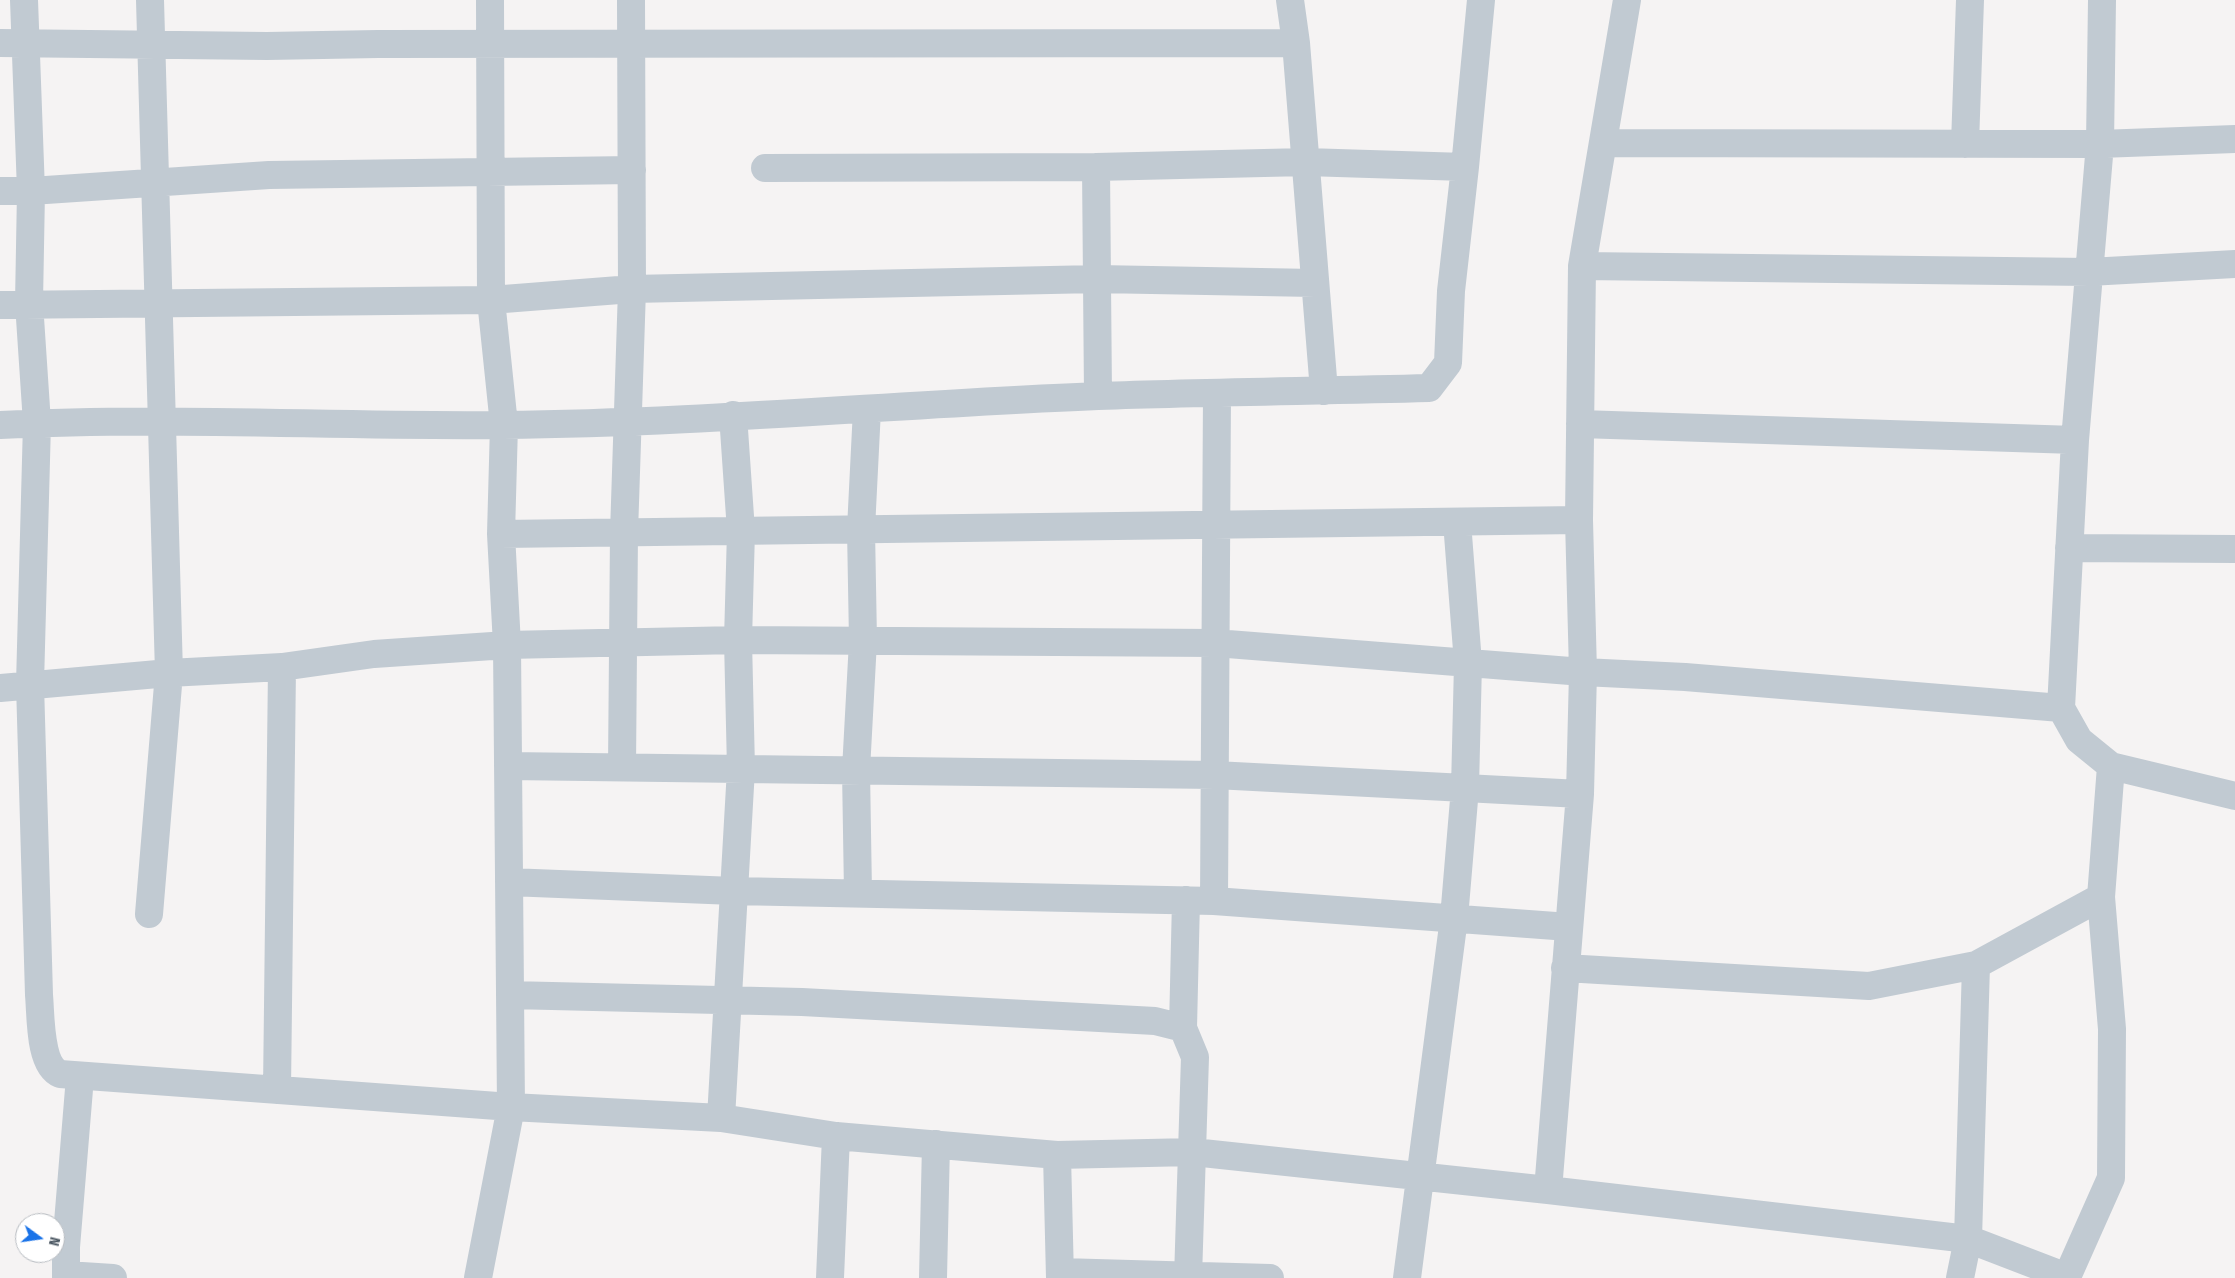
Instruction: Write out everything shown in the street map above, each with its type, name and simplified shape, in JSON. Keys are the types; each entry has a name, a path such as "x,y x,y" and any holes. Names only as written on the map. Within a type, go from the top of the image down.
{"street":[{"path":"24,0 12,43 31,191 29,304 37,423 30,684 42,1037 48,1062 54,1071 80,1077 512,1107 721,1118 836,1136 1057,1155 1193,1152 1548,1190 1968,1239 2068,1278 2112,1178 2112,1029 2101,897 2111,766"},
{"path":"149,914 169,673 150,0"},
{"path":"478,1278 512,1107 507,645 502,534 504,425 490,300 490,0"},
{"path":"622,767 624,532 632,289 631,0"},
{"path":"1290,0 1296,43 1324,391"},
{"path":"0,425 162,421 276,424 504,425 628,421 1098,396 1429,388 1448,363 1451,291 1481,0"},
{"path":"1548,1190 1580,794 1583,672 1579,520 1582,266 1627,0"},
{"path":"1965,144 1970,0"},
{"path":"2102,0 2100,144 2075,440 2061,708 2079,740 2111,766 2235,796"},
{"path":"12,43 267,46 378,44 1296,43"},
{"path":"1603,143 2100,144 2235,139"},
{"path":"765,168 1096,167 1306,162 1465,167"},
{"path":"1096,167 1098,396"},
{"path":"0,191 31,191 269,175 491,174 632,170"},
{"path":"1582,266 2089,272 2235,264"},
{"path":"0,305 490,300 632,289 1097,279 1315,283"},
{"path":"1214,901 1216,393"},
{"path":"858,893 856,770 863,641 861,529 867,409"},
{"path":"721,1118 741,769 738,640 741,531 733,415"},
{"path":"1580,424 2075,440"},
{"path":"502,534 1579,520"},
{"path":"1407,1278 1454,918 1465,788 1468,663 1457,522"},
{"path":"2069,548 2235,549"},
{"path":"0,688 169,673 282,667 374,654 507,645 738,640 1215,644 1583,672 1685,677 2061,708"},
{"path":"277,1090 282,667"},
{"path":"508,766 1215,775 1580,794"},
{"path":"509,882 734,891 1214,901 1568,927"},
{"path":"1565,968 1869,986 1976,965 2101,897"},
{"path":"1186,900 1183,1028 1195,1057 1188,1277"},
{"path":"1960,1278 1968,1239 1976,965"},
{"path":"510,994 802,1002 1155,1021 1183,1028"},
{"path":"80,1077 66,1247 66,1276 112,1278"},
{"path":"830,1278 836,1136"},
{"path":"933,1278 936,1144"},
{"path":"1057,1155 1060,1275 1270,1278"}]}
